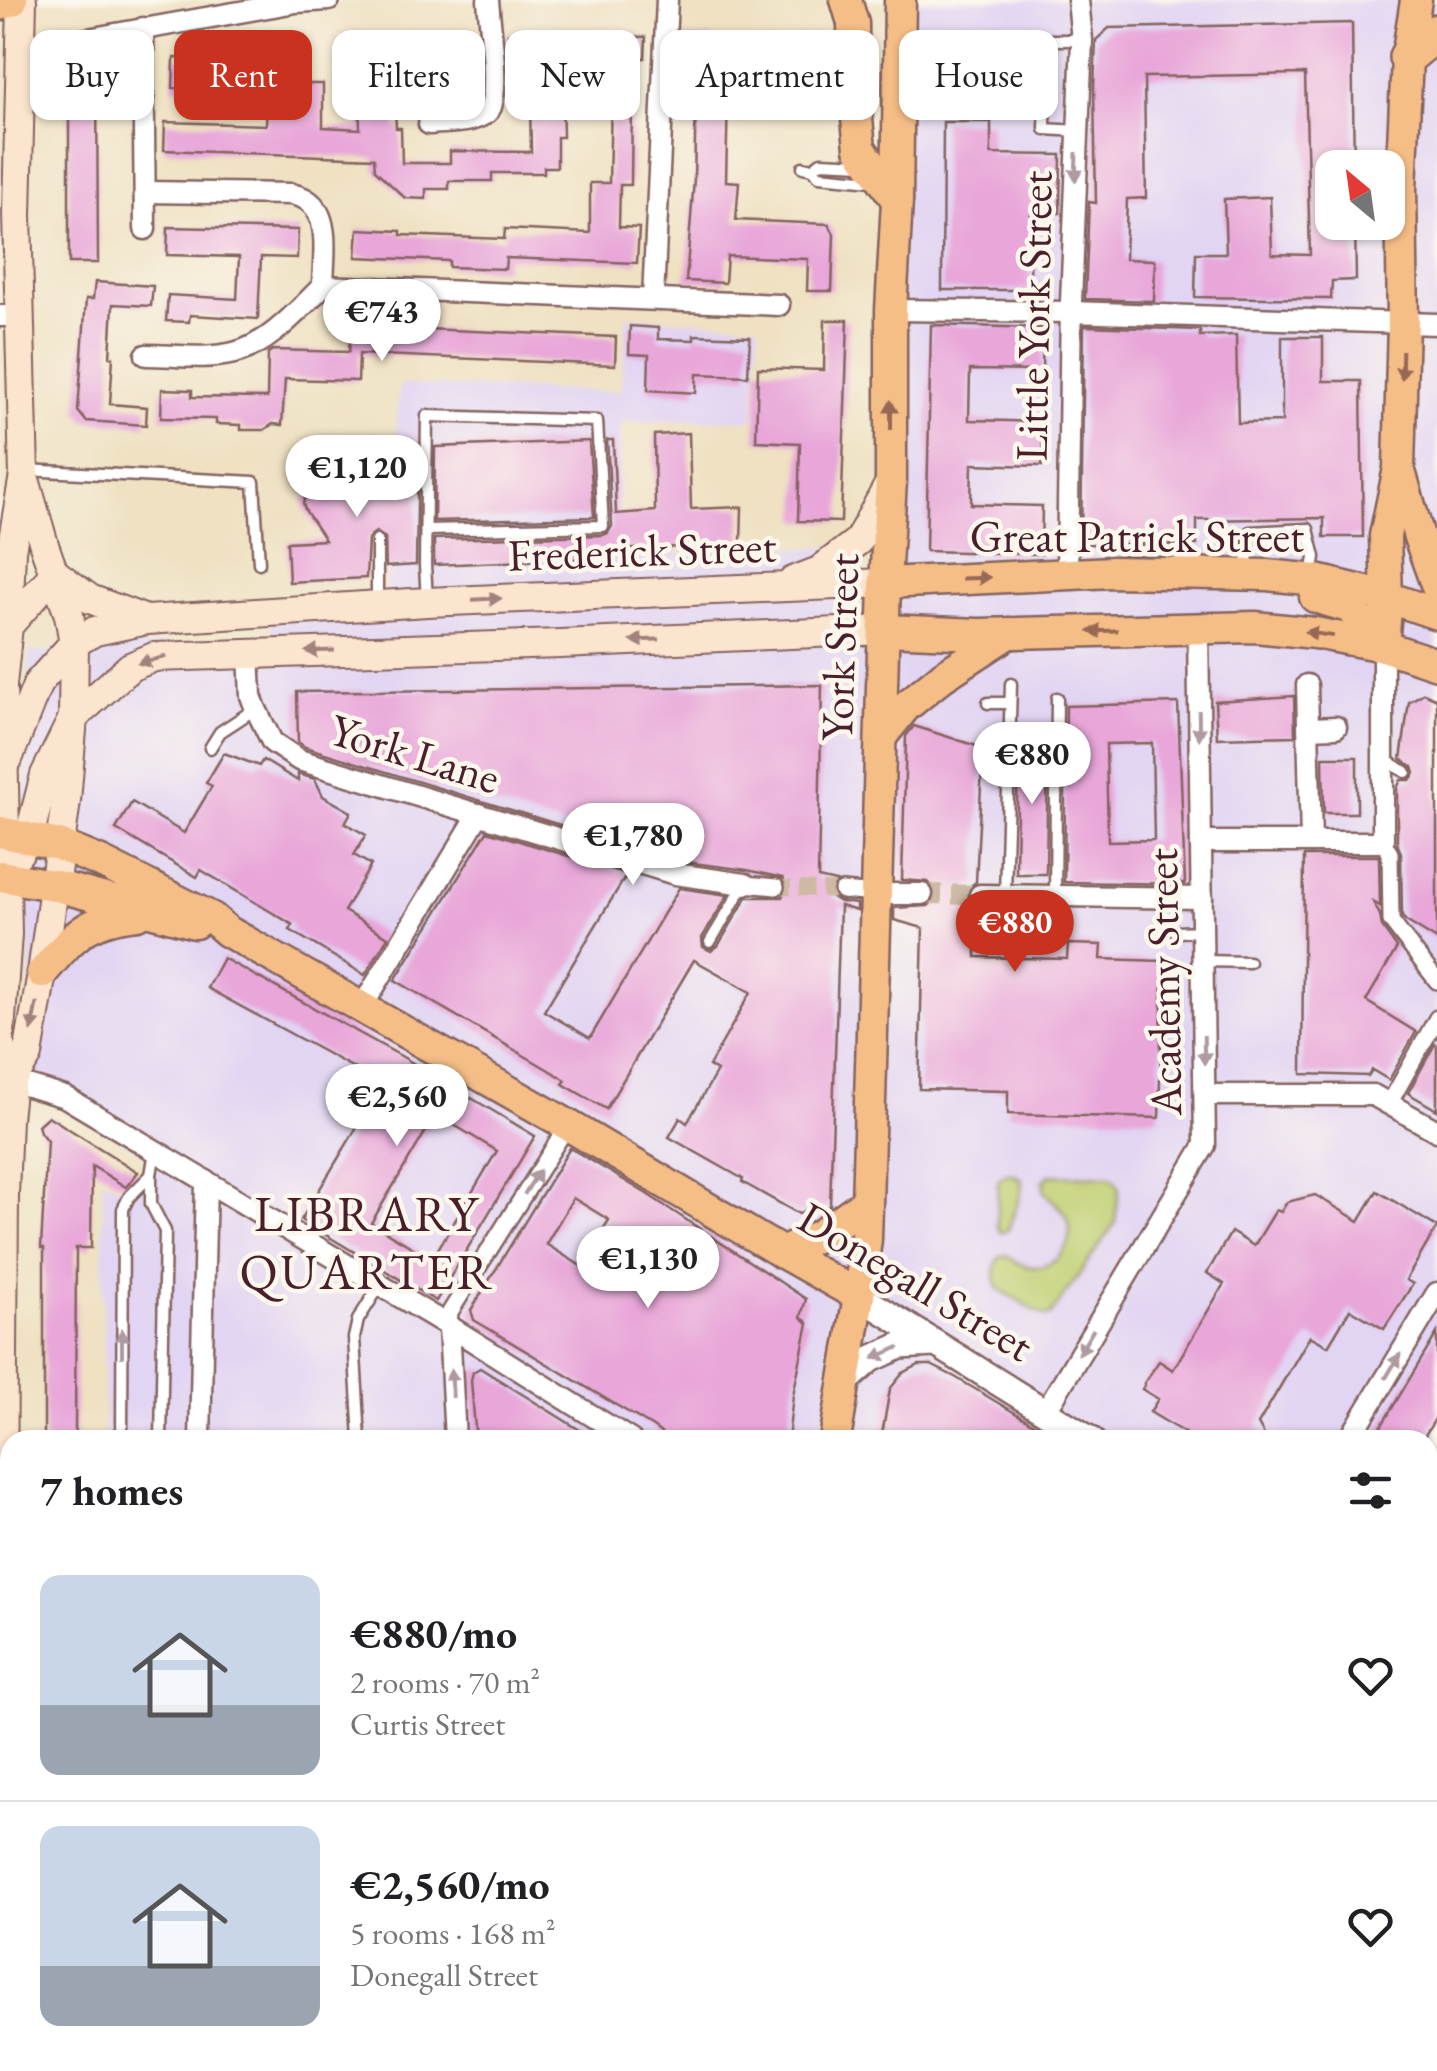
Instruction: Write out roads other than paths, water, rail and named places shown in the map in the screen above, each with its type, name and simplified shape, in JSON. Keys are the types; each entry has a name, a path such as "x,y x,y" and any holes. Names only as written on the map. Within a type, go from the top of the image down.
{"highway":[{"path":"0,4 11,0"},
{"path":"1407,57 1437,32"}],"main road":[{"path":"1,1430 3,1119 11,1081 28,1055 42,973 73,718 74,643 69,615 24,473 10,316 17,215 22,0"},
{"path":"846,0 853,23 860,148 887,179"},
{"name":"York Street","path":"837,1430 866,1239 891,481 887,179 900,0"},
{"path":"1383,646 1387,597 1385,536 1399,468 1401,189 1407,57 1416,0"},
{"path":"1399,468 1437,587"},
{"path":"0,1033 7,934 2,876 11,834 4,769 4,626 24,473"},
{"path":"777,587 819,571 858,541 891,481"},
{"path":"10,584 50,561"},
{"path":"50,561 90,598 147,620"},
{"path":"4,626 50,561"},
{"name":"Great Patrick Street","path":"885,583 1068,574 1256,574 1312,580 1387,597 1437,614"},
{"path":"1256,574 1350,607 1383,646"},
{"name":"Frederick Street","path":"4,769 38,683 74,643 94,631 147,620 377,605 885,583"},
{"name":"Great Patrick Street","path":"885,630 954,634 1256,627 1383,646 1437,664"},
{"name":"Frederick Street","path":"73,718 130,668 154,656 885,630"},
{"path":"881,737 905,707 943,676 1009,633"},
{"path":"11,834 73,718"},
{"name":"Donegall Street","path":"11,834 59,845 104,863 212,918 227,931 568,1124 859,1296"},
{"name":"Donegall Street","path":"2,876 227,931"},
{"path":"42,973 70,942 96,923 109,917 150,912"},
{"path":"0,1045 11,1081"},
{"path":"782,1253 822,1234 866,1202"}],"street":[{"path":"20,51 296,2 329,0"},
{"path":"429,124 480,116 488,113 492,105 488,0"},
{"path":"652,298 667,0"},
{"name":"Little York Street","path":"1068,574 1071,312 1082,40 1078,0"},
{"path":"143,28 145,229"},
{"path":"145,192 292,194 308,200 323,225 323,286"},
{"path":"146,354 214,356 237,352 256,344 283,324 323,286 778,304"},
{"path":"891,310 1437,324"},
{"name":"Academy Street","path":"1045,1412 1205,1145 1198,628"},
{"path":"1383,646 1387,774 1382,842 1390,852 1391,921 1437,981"},
{"name":"York Lane","path":"249,653 251,696 256,709 272,742 299,760 675,874 745,884"},
{"path":"1307,686 1311,842"},
{"path":"1309,728 1336,727"},
{"path":"362,1007 479,814"},
{"path":"1201,842 1382,842"},
{"path":"745,884 776,886"},
{"path":"842,891 922,894"},
{"path":"980,896 1202,898"},
{"path":"1389,1104 1437,1018"},
{"path":"11,1081 64,1098 155,1150 615,1430"},
{"path":"1205,1095 1373,1095 1437,1131"},
{"path":"454,1430 450,1312 568,1124"},
{"path":"200,1430 206,1181"},
{"path":"1356,1430 1437,1292"},
{"name":"Donegall Street","path":"859,1296 1075,1430"},
{"path":"846,1381 871,1360 900,1346 934,1344"}],"lane":[{"path":"1058,40 1082,40"},
{"path":"1045,120 1045,129 1078,131"},
{"path":"820,162 847,162 887,179 819,176 808,168 820,162"},
{"path":"427,530 603,526 597,421 427,416 425,565 427,602"},
{"path":"24,473 254,482 259,563"},
{"path":"1256,574 1250,532 1308,529 1315,556 1312,580"},
{"path":"377,605 378,541"},
{"path":"1005,896 1011,684"},
{"path":"1054,896 1057,698"},
{"path":"988,703 1010,703"},
{"path":"210,748 220,732 256,709"},
{"path":"1387,774 1406,772"},
{"path":"710,942 745,884"},
{"path":"1030,931 1031,896"},
{"path":"1176,932 1202,932"},
{"path":"1202,961 1250,962"},
{"path":"155,1150 151,1204 165,1231 162,1430"},
{"path":"122,1430 123,1209 130,1196 152,1175"},
{"path":"359,1430 354,1338 358,1320 380,1285"}],"tunnel":[{"path":"776,887 842,891"},
{"path":"922,894 980,895"}],"district":[{"name":"LIBRARY QUARTER","path":"367,1242"}]}
